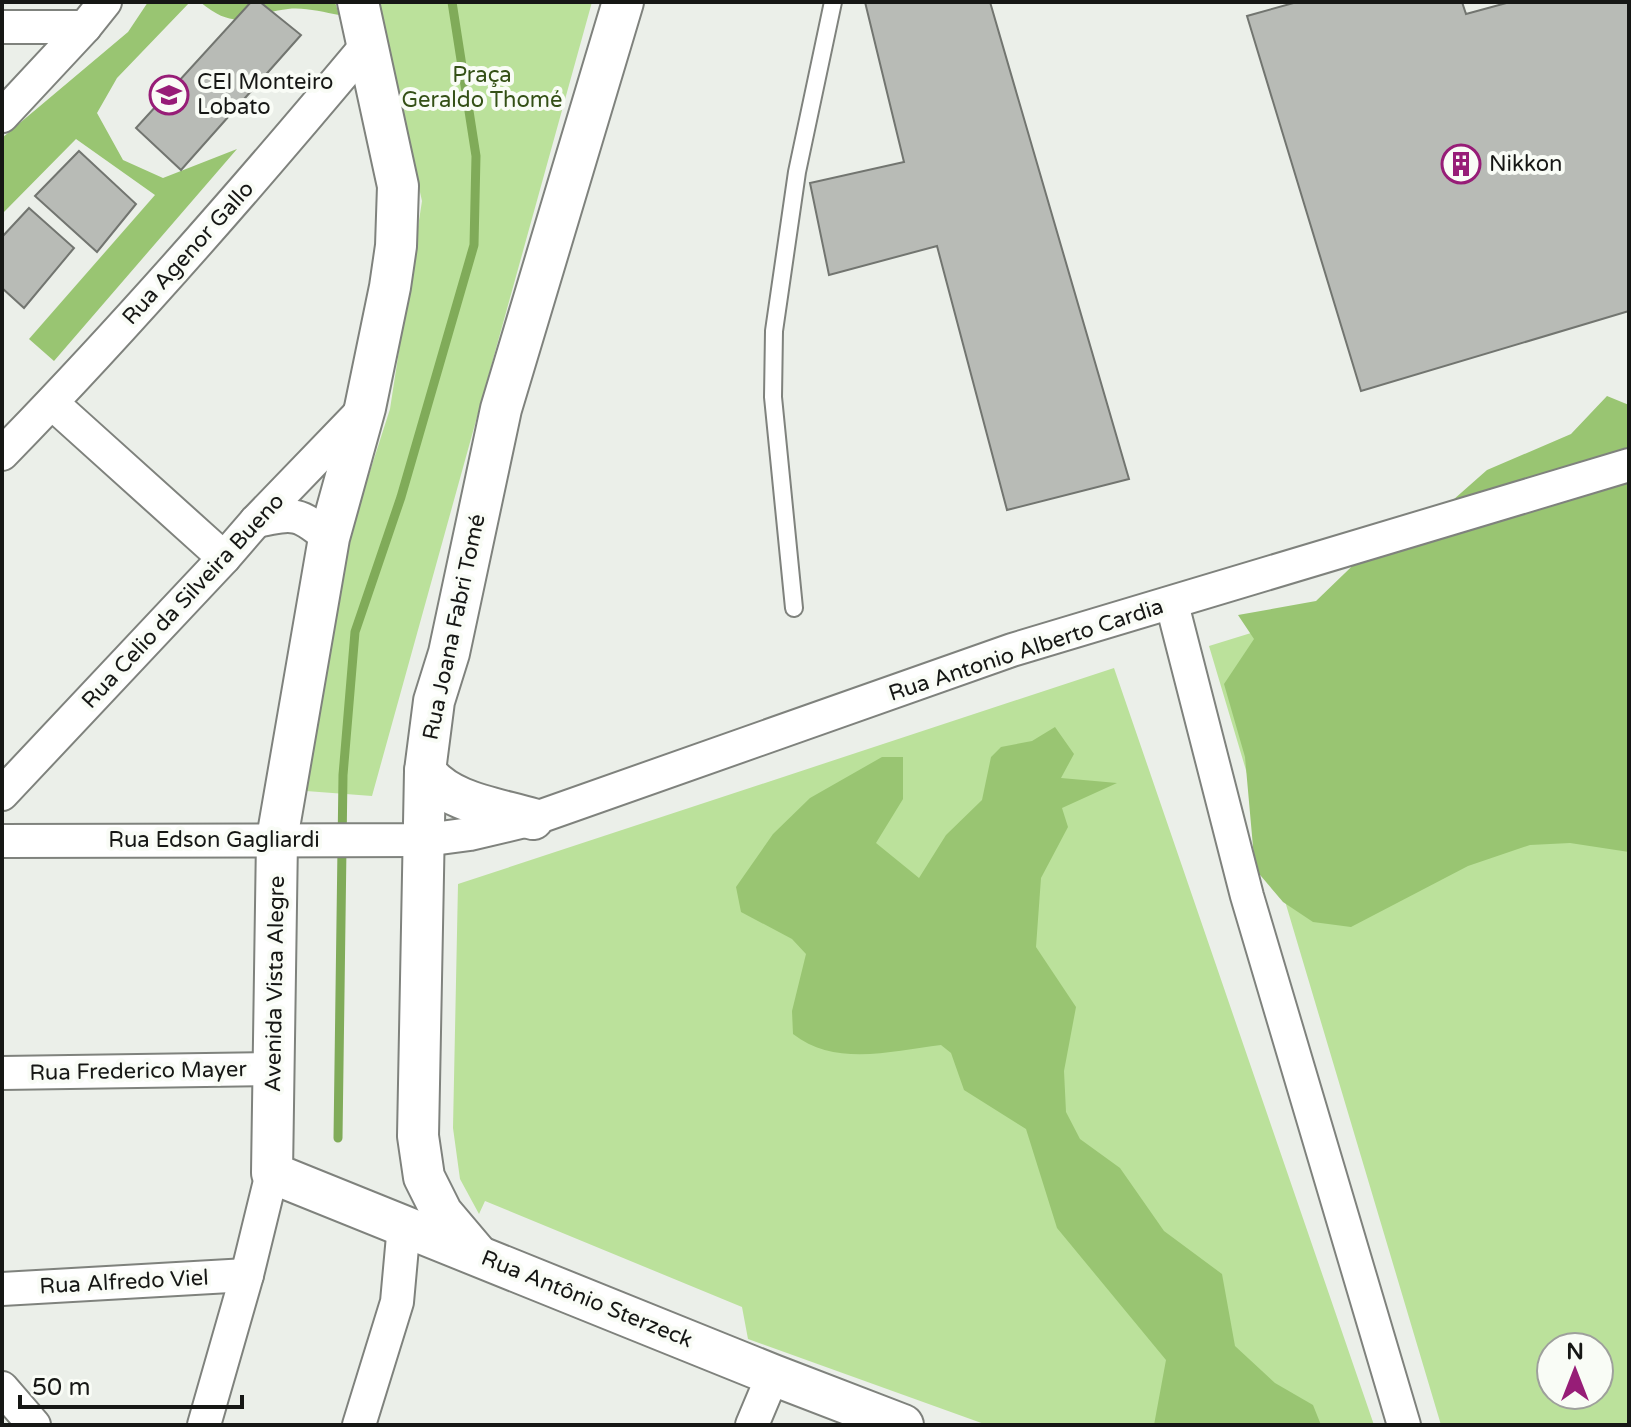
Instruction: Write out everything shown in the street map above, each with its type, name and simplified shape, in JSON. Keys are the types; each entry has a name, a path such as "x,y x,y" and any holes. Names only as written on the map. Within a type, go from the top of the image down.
{"street":[{"path":"2,116 105,2"},
{"name":"Avenida Vista Alegre","path":"204,1425 247,1275 272,1173 274,1069 290,840 329,538 365,408 396,246 398,186 358,2"},
{"name":"Rua Joana Fabri Tomé","path":"478,1255 442,1213 424,1177 418,1136 425,771 434,701 449,653 501,409 623,2"},
{"path":"2,27 85,27"},
{"name":"Rua Agenor Gallo","path":"2,454 52,403 271,160 367,45"},
{"path":"52,403 224,558"},
{"name":"Rua Celio da Silveira Bueno","path":"2,794 365,408"},
{"name":"Rua Antonio Alberto Cardia","path":"425,840 484,832 533,819 1012,650 1629,465"},
{"path":"256,521 295,515 306,519 329,538"},
{"path":"1172,604 1247,896 1404,1425"},
{"path":"425,771 435,785 458,797 533,819"},
{"name":"Rua Edson Gagliardi","path":"2,841 425,840"},
{"name":"Rua Frederico Mayer","path":"2,1073 274,1069"},
{"name":"Rua Antônio Sterzeck","path":"272,1173 903,1425"},
{"path":"359,1425 397,1302 404,1225"},
{"name":"Rua Alfredo Viel","path":"2,1289 247,1275"},
{"path":"752,1425 773,1375"},
{"path":"2,1388 34,1425"}],"lane":[{"path":"794,608 773,397 774,331 797,172 833,2"}],"green space":[{"path":"148,2 190,2 117,78 97,113 123,160 163,178 237,149 54,361 29,339 155,195 76,139 2,214 2,138 128,32"},
{"path":"200,2 335,2 339,15 294,9 234,19 224,17"},
{"name":"Praça Geraldo Thomé","path":"377,2 592,2 372,796 306,791 345,549 390,409 422,201"},
{"path":"1607,396 1629,405 1629,852 1570,843 1530,845 1468,866 1351,927 1313,922 1283,902 1255,869 1245,757 1224,684 1254,639 1238,615 1316,601 1402,518 1453,500 1487,470 1571,434"},
{"path":"1629,516 1629,1425 1441,1425 1209,646"},
{"path":"1114,668 1374,1425 987,1425 748,1339 742,1307 485,1201 479,1214 460,1179 453,1128 458,884"},
{"path":"1055,727 1074,754 1061,778 1117,783 1062,808 1068,827 1041,878 1036,947 1076,1007 1064,1071 1066,1112 1080,1139 1120,1168 1164,1231 1222,1274 1235,1346 1275,1383 1313,1405 1321,1425 1154,1425 1166,1360 1057,1228 1026,1129 964,1090 951,1053 941,1045 884,1053 845,1054 809,1044 793,1034 792,1011 806,954 792,939 741,912 736,887 773,834 810,798 882,757 903,757 903,799 876,843 919,878 946,835 982,800 991,757 1001,747 1032,741"}],"building":[{"path":"251,2 260,2 301,35 181,170 136,128"},
{"path":"865,2 990,2 1129,479 1007,510 937,246 829,275 810,183 904,162"},
{"name":"Nikkon","path":"1297,2 1462,2 1466,14 1510,2 1629,2 1629,311 1361,391 1247,16"},
{"path":"79,151 136,204 97,252 35,196"},
{"path":"29,208 74,248 24,308 2,288 2,237"}],"waterway":[{"path":"338,1138 343,775 355,632 401,497 474,245 476,156 452,2"}],"place":[{"name":"CEI Monteiro Lobato","path":"169,95"},
{"name":"Nikkon","path":"1461,164"}]}
